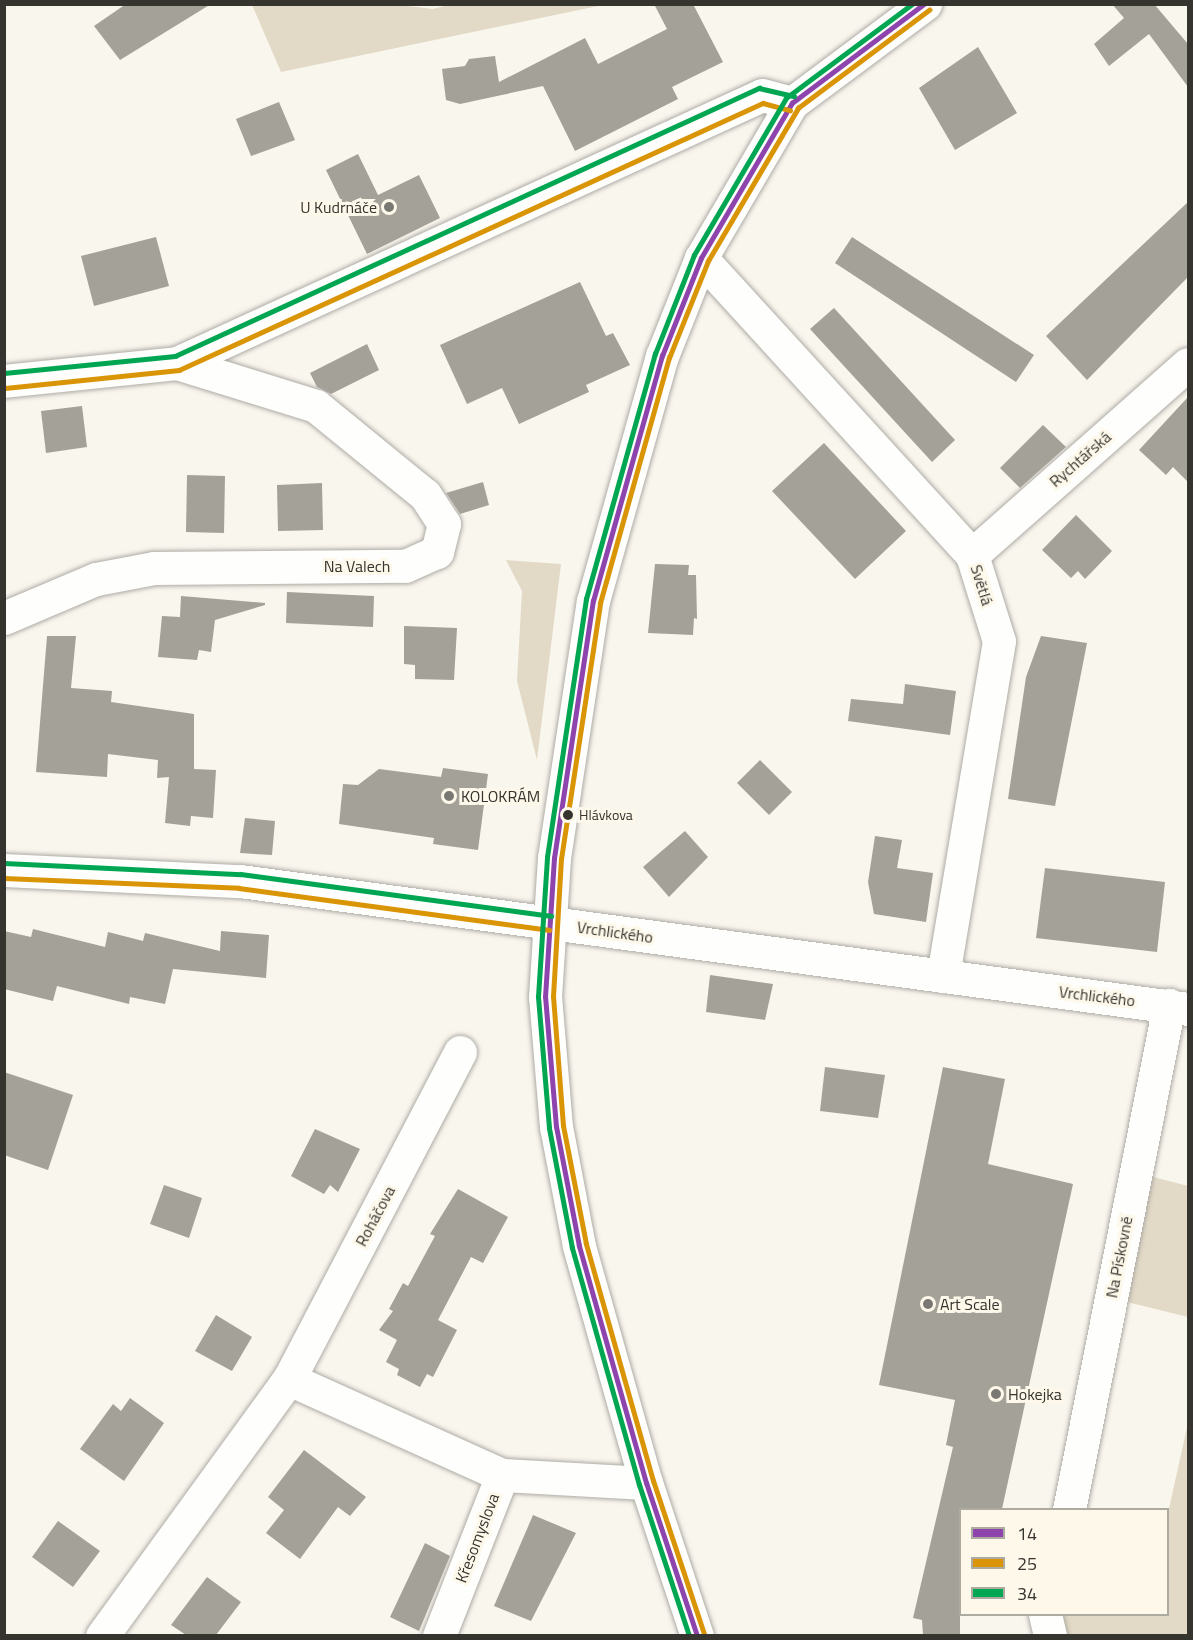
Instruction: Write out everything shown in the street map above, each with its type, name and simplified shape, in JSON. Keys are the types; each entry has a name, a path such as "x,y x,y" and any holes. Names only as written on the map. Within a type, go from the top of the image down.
{"street":[{"path":"697,1635 646,1483 579,1246 556,1127 544,997 554,858 593,601 662,356 701,258 792,103 893,14 925,4"},
{"path":"4,381 177,363 762,95 792,103"},
{"name":"Světlá","path":"701,258 972,555 999,641 943,976"},
{"name":"Na Valech","path":"4,618 96,579 154,568 405,566 437,552 444,524 425,495 316,406 177,363"},
{"name":"Rychtářská","path":"972,555 1188,364"},
{"name":"Vrchlického","path":"4,870 240,881 1179,1007"},
{"name":"Na Pískovně","path":"1069,1508 1134,1184 1179,1007"},
{"name":"Roháčova","path":"102,1635 290,1379 460,1052"},
{"path":"290,1379 502,1475"},
{"name":"Křesomyslova","path":"439,1635 502,1475 646,1483"},
{"path":"1045,1616 1050,1635"}],"shaded area":[{"path":"391,4 433,9 452,4 603,5 281,72 252,5"},
{"path":"506,560 561,564 537,760 517,681 522,591"},
{"path":"1146,1175 1188,1186 1188,1317 1123,1301"},
{"path":"1188,1423 1188,1635 1064,1635 1058,1616 1169,1616 1169,1508"}],"building":[{"path":"126,4 211,4 120,60 94,26"},
{"path":"654,4 693,4 723,62 672,87 678,99 575,151 543,86 460,104 446,100 442,69 465,66 469,59 495,56 499,82 585,38 598,64 667,29"},
{"path":"1112,4 1154,4 1188,44 1188,87 1149,34 1109,66 1094,44 1124,18"},
{"path":"978,47 1017,113 955,150 919,88"},
{"path":"279,102 295,140 251,156 236,119"},
{"name":"U Kudrnáče","path":"358,154 378,195 419,175 440,218 367,254 326,170"},
{"path":"1188,202 1188,277 1087,380 1046,336"},
{"path":"156,237 169,286 94,306 81,256"},
{"path":"852,237 1034,355 1016,382 835,263"},
{"path":"580,282 606,336 613,333 630,365 586,385 589,392 519,424 502,388 467,404 440,345"},
{"path":"834,308 955,440 932,462 810,329"},
{"path":"367,344 379,370 331,394 317,387 310,373"},
{"path":"1188,397 1188,482 1173,467 1166,475 1139,450"},
{"path":"82,406 87,447 46,453 41,411"},
{"path":"1043,425 1066,447 1020,488 1000,468"},
{"path":"824,443 906,531 855,579 772,491"},
{"path":"187,475 225,476 224,533 186,532"},
{"path":"483,482 489,505 460,514 446,493"},
{"path":"322,483 323,530 278,531 277,485"},
{"path":"1076,515 1112,551 1085,579 1078,571 1071,578 1042,550"},
{"path":"655,564 689,565 688,575 696,575 697,619 694,618 693,635 648,633"},
{"path":"287,592 374,596 373,627 286,623"},
{"path":"181,596 265,603 265,605 215,620 211,652 199,650 197,660 158,657 162,616 180,617"},
{"path":"404,626 457,628 454,680 415,679 415,665 404,664"},
{"path":"47,636 76,636 71,688 112,691 111,702 194,714 194,769 216,770 213,818 191,816 190,826 165,823 169,777 157,778 158,760 108,754 107,777 36,772"},
{"path":"1041,636 1087,643 1055,806 1008,799 1026,677"},
{"path":"905,684 956,691 950,735 848,721 851,699 903,704"},
{"path":"760,760 792,792 769,815 737,783"},
{"path":"443,768 488,774 478,850 433,844 434,838 339,824 343,784 358,785 379,769 441,777"},
{"path":"245,818 275,821 272,855 240,853"},
{"path":"685,831 708,857 669,897 643,867"},
{"path":"875,836 902,840 897,868 933,873 926,922 874,914 868,882"},
{"path":"1045,868 1165,882 1157,952 1036,938"},
{"path":"33,929 105,947 108,932 143,941 145,933 220,951 221,931 269,935 266,978 173,969 165,1004 130,997 129,1004 57,986 53,1001 4,989 4,931 31,937"},
{"path":"710,975 773,984 765,1020 706,1012"},
{"path":"825,1067 885,1075 878,1118 820,1111"},
{"path":"943,1067 1005,1079 988,1164 1073,1184 1002,1508 959,1508 960,1635 923,1635 922,1620 913,1618 953,1447 946,1445 955,1400 879,1385"},
{"path":"4,1072 73,1095 48,1170 4,1155"},
{"path":"315,1129 360,1149 338,1192 330,1185 324,1194 291,1176"},
{"path":"164,1185 202,1198 189,1238 150,1224"},
{"path":"458,1189 508,1217 483,1263 471,1257 438,1320 457,1330 433,1377 427,1374 420,1387 397,1375 399,1369 386,1362 397,1340 379,1330 393,1311 389,1309 403,1283 408,1286 435,1236 430,1234"},
{"path":"216,1315 252,1337 232,1371 195,1351"},
{"path":"130,1398 164,1423 124,1481 80,1449 113,1404 121,1411"},
{"path":"304,1450 366,1497 350,1516 338,1507 300,1559 266,1533 284,1510 268,1497"},
{"path":"533,1515 576,1533 531,1621 494,1606"},
{"path":"58,1521 100,1551 73,1587 32,1557"},
{"path":"425,1543 450,1556 419,1631 390,1617"},
{"path":"207,1577 241,1602 216,1635 186,1635 171,1625"}],"transit line":[{"name":"34","path":"689,1636 639,1485 572,1248 549,1128 538,997 547,857 586,599 655,354 694,255 786,98 912,4"},
{"name":"14","path":"697,1636 646,1483 579,1246 556,1127 545,997 554,858 593,601 662,356 701,258 792,103 924,4"},
{"name":"25","path":"704,1634 653,1481 586,1244 563,1126 553,997 561,859 600,603 669,358 708,261 798,108 929,10"},
{"name":"34","path":"4,373 175,356 759,88 794,96"},
{"name":"25","path":"5,388 179,370 763,103 790,110"},
{"name":"34","path":"4,863 241,874 551,916"},
{"name":"25","path":"4,878 239,888 549,930"}],"place":[{"name":"U Kudrnáče","path":"389,207"},
{"name":"KOLOKRÁM","path":"449,796"},
{"name":"Hlávkova","path":"568,815"},
{"name":"Art Scale","path":"928,1304"},
{"name":"Hokejka","path":"996,1394"}]}
